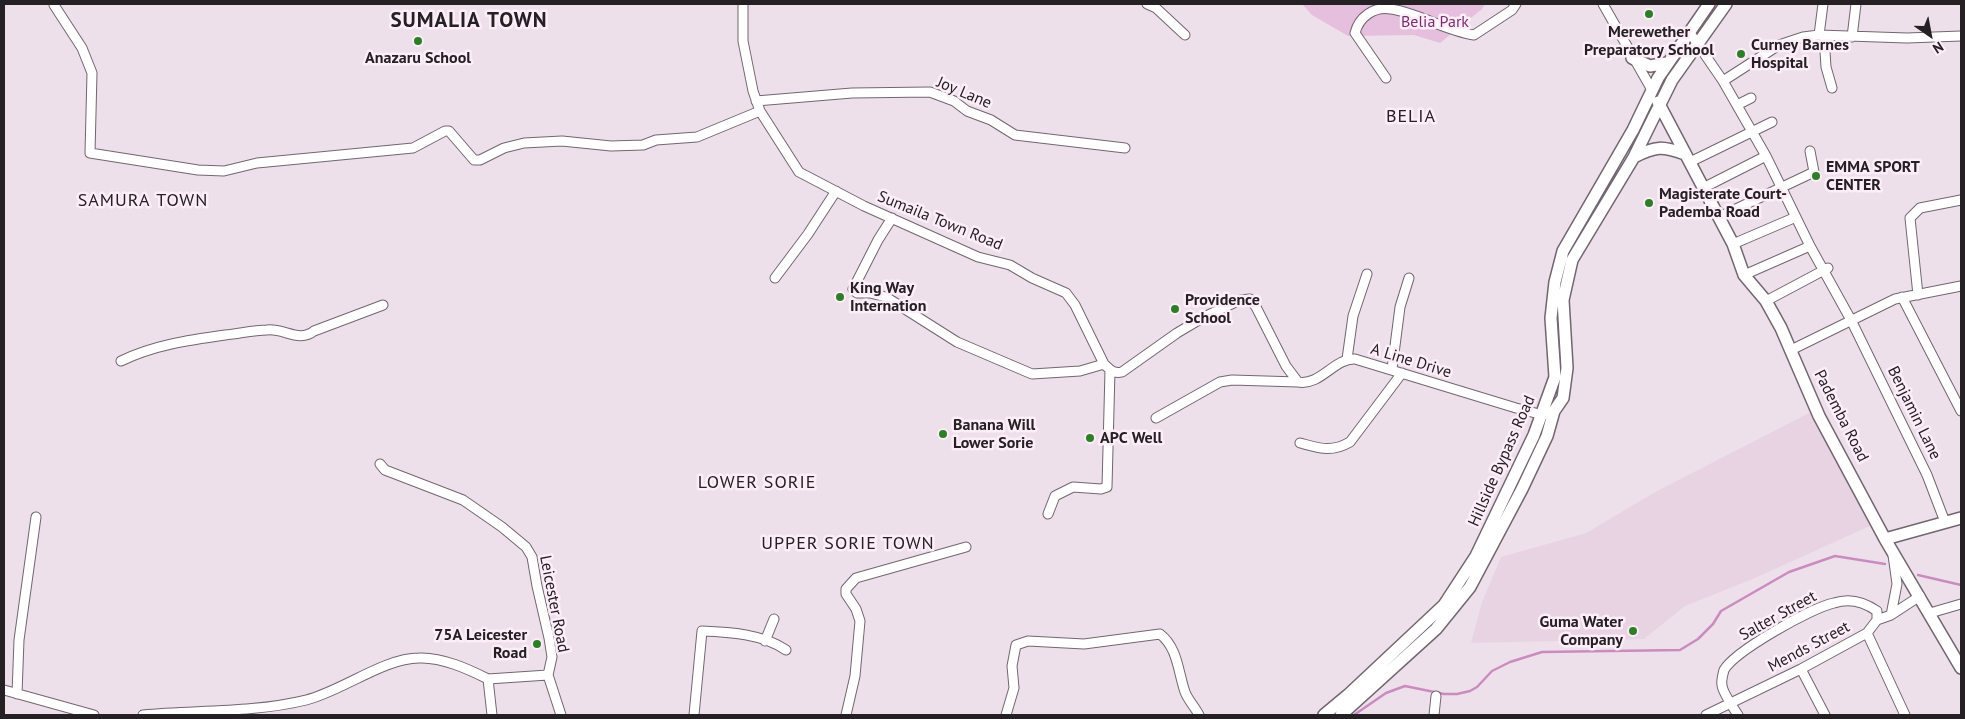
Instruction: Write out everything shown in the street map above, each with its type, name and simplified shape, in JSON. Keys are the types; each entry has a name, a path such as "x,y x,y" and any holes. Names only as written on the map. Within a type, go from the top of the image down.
{"main road":[{"name":"Hillside Bypass Road","path":"1324,715 1444,605 1476,556 1549,413 1563,398 1567,368 1563,300 1572,260 1634,157 1672,80 1726,4"},
{"path":"1708,6 1718,16"},
{"name":"Hillside Bypass Road","path":"1341,715 1436,629 1470,587 1547,436 1555,378 1551,318 1555,282 1563,251 1633,130 1667,63 1708,6"},
{"path":"1632,58 1650,66 1667,63"},
{"name":"Pademba Road","path":"1652,90 1733,244 1744,275 1766,301 1791,350 1819,416 1888,543 1961,668"},
{"path":"1634,157 1652,148 1661,147 1687,158"},
{"path":"1888,543 1961,518"}],"street":[{"name":"Sumaila Town Road","path":"743,4 743,41 756,101 760,111 798,172 864,206 978,257 1010,265 1032,278 1066,293 1075,305 1107,367"},
{"path":"1147,4 1156,8 1185,35"},
{"path":"1386,78 1356,33 1362,19 1370,12 1378,9 1391,9 1457,32 1474,35 1512,10 1516,4"},
{"path":"1603,4 1632,58 1652,90"},
{"path":"1823,4 1822,36 1826,66 1832,88"},
{"path":"1852,37 1856,4"},
{"path":"54,5 82,48 92,73 90,153 198,170 224,171 257,163 413,148 445,131 449,131 474,160 480,160 504,148 524,143 562,141 611,146 643,145 656,140 697,137 760,111"},
{"name":"Benjamin Lane","path":"1690,33 1737,105 1766,156 1810,246 1826,270 1927,475 1945,522"},
{"path":"1723,81 1785,42 1822,36 1961,36"},
{"name":"Joy Lane","path":"756,101 852,93 930,92 954,101 968,111 990,120 1015,135 1125,148"},
{"path":"1737,105 1750,98"},
{"path":"1687,158 1752,133 1772,122"},
{"path":"1719,217 1814,172 1810,151"},
{"path":"1703,188 1766,156"},
{"path":"775,278 808,234 836,191"},
{"path":"1918,294 1910,218 1920,208 1961,200"},
{"path":"1733,244 1796,217"},
{"path":"892,218 878,240 853,289 857,293 870,292 886,297 957,342 1032,374 1107,367 1117,373 1122,372 1177,333 1204,317 1240,300 1250,299 1286,366 1298,382"},
{"path":"1744,275 1810,246"},
{"path":"1766,301 1826,270"},
{"path":"1347,359 1353,316 1367,274"},
{"path":"1392,369 1400,307 1409,278"},
{"path":"1791,350 1902,297 1961,286"},
{"path":"1902,297 1961,411"},
{"path":"121,361 163,346 248,331 274,329 301,337 308,336 314,331 383,304"},
{"name":"A Line Drive","path":"1156,418 1220,382 1312,381 1347,359 1392,369 1448,388 1549,413"},
{"path":"1048,514 1055,496 1074,487 1081,486 1100,489 1107,487 1107,367"},
{"path":"1300,443 1328,450 1339,448 1350,442 1402,373"},
{"name":"Leicester Road","path":"380,464 385,470 463,500 502,527 526,547 532,558 536,586 549,638 552,657 548,675 561,715"},
{"path":"17,694 19,640 36,517"},
{"path":"1888,543 1897,584 1891,615"},
{"path":"846,715 855,676 860,621 856,609 846,594 846,589 856,578 966,547"},
{"path":"1877,620 1891,615 1920,596"},
{"name":"Salter Street","path":"1731,703 1721,688 1724,671 1735,658 1750,647 1796,619 1832,603 1844,601 1867,605 1877,611 1877,620"},
{"path":"1930,613 1961,604"},
{"path":"765,641 774,619"},
{"name":"Mends Street","path":"1706,715 1801,669 1867,632 1877,620"},
{"path":"694,715 702,630 735,632 776,643 786,650"},
{"path":"1867,632 1905,715"},
{"path":"1006,715 1014,688 1012,666 1016,645 1028,641 1084,644 1160,634 1171,647 1179,668 1185,694 1197,711"},
{"path":"143,715 207,713 304,700 332,692 380,669 409,659 421,658 447,663 488,679 548,675"},
{"path":"1801,669 1825,715"},
{"path":"488,679 492,715"},
{"path":"4,690 94,715"},
{"path":"1434,715 1436,696"},
{"path":"1731,703 1738,715"}],"shaded area":[{"path":"1811,412 1870,526 1755,578 1685,606 1644,639 1471,643 1482,602 1501,557 1586,533 1657,491"}],"green space":[{"name":"Belia Park","path":"1302,4 1485,4 1482,9 1440,43 1414,35 1348,36 1312,15"}],"waterway":[{"path":"1354,715 1386,693 1405,686 1444,694 1470,691 1477,687 1492,671 1510,662 1542,652 1680,650 1698,639 1713,624 1721,611 1789,572 1835,556 1885,564"},
{"path":"1918,575 1961,585"}],"place":[{"name":"Merewether Preparatory School","path":"1649,14"},
{"name":"Anazaru School","path":"418,41"},
{"name":"Curney Barnes Hospital","path":"1741,54"},
{"name":"EMMA SPORT CENTER","path":"1816,176"},
{"name":"Magisterate Court- Pademba Road","path":"1649,203"},
{"name":"King Way Internation","path":"840,297"},
{"name":"Providence School","path":"1175,309"},
{"name":"Banana Will Lower Sorie","path":"943,434"},
{"name":"APC Well","path":"1090,438"},
{"name":"Guma Water Company","path":"1633,631"},
{"name":"75A Leicester Road","path":"537,644"}],"district":[{"name":"SUMALIA TOWN","path":"469,21"},
{"name":"BELIA","path":"1411,117"},
{"name":"SAMURA TOWN","path":"143,201"},
{"name":"LOWER SORIE","path":"757,483"},
{"name":"UPPER SORIE TOWN","path":"848,544"}]}
